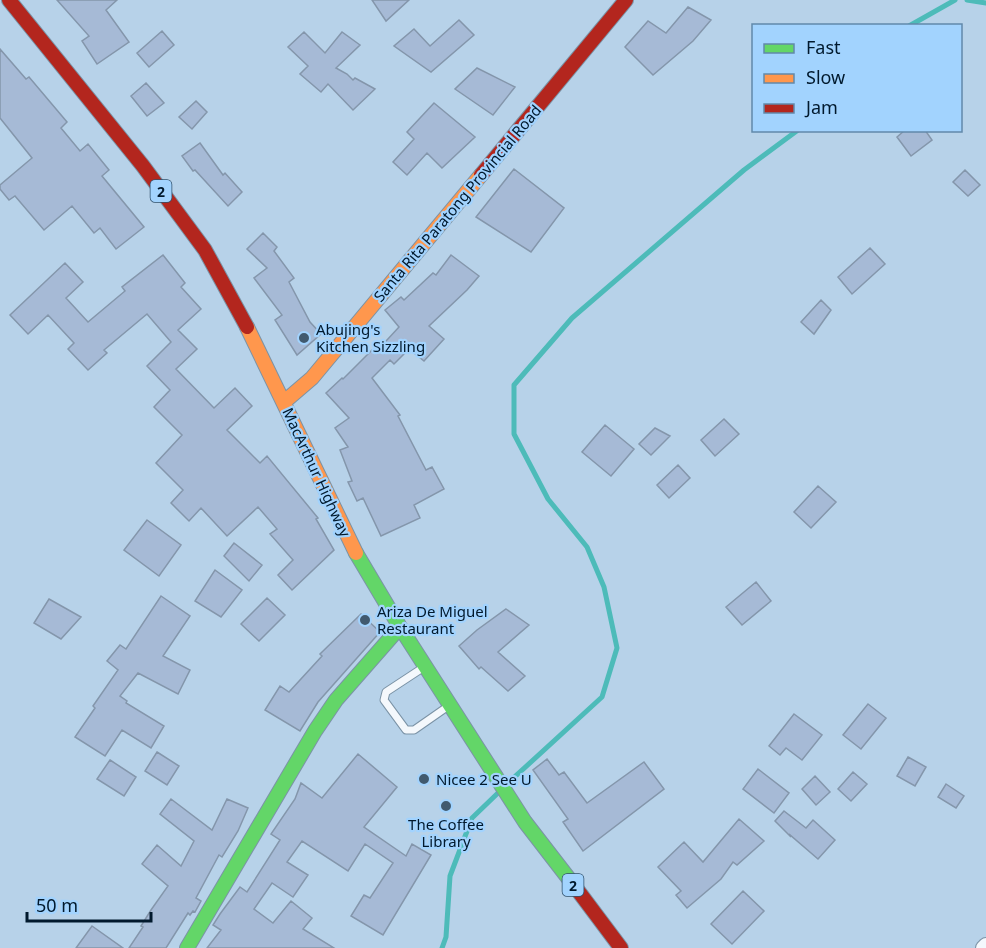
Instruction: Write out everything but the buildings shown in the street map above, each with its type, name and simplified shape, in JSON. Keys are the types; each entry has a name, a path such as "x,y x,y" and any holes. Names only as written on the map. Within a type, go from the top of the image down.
{"main road":[{"name":"MacArthur Highway","path":"9,0 143,166 205,250 284,402 348,539 400,627 525,822 621,948"},
{"name":"Santa Rita Paratong Provincial Road","path":"284,402 312,378 626,0"},
{"path":"187,948 315,731 336,700 400,627"}],"lane":[{"path":"425,666 386,692 384,700 406,730 414,730 450,706"}],"waterway":[{"path":"913,24 955,0"},
{"path":"967,0 986,3"},
{"path":"508,783 602,697 617,648 604,587 587,547 548,499 514,434 514,385 572,318 744,170 795,132"},
{"path":"442,948 446,937 450,876 472,818 499,792"}],"traffic: fast":[{"path":"356,553 400,627 525,822 576,888"},
{"path":"187,948 315,731 336,700 400,627"}],"traffic: slow":[{"path":"284,402 312,378 481,175"},
{"path":"247,327 356,553"}],"traffic: jam":[{"path":"9,0 143,166 205,250 247,327"},
{"path":"481,175 626,0"},
{"path":"576,888 621,948"}],"place":[{"name":"Abujing's Kitchen Sizzling","path":"304,338"},
{"name":"Ariza De Miguel Restaurant","path":"365,620"},
{"name":"Nicee 2 See U","path":"424,779"},
{"name":"The Coffee Library","path":"446,806"}]}
